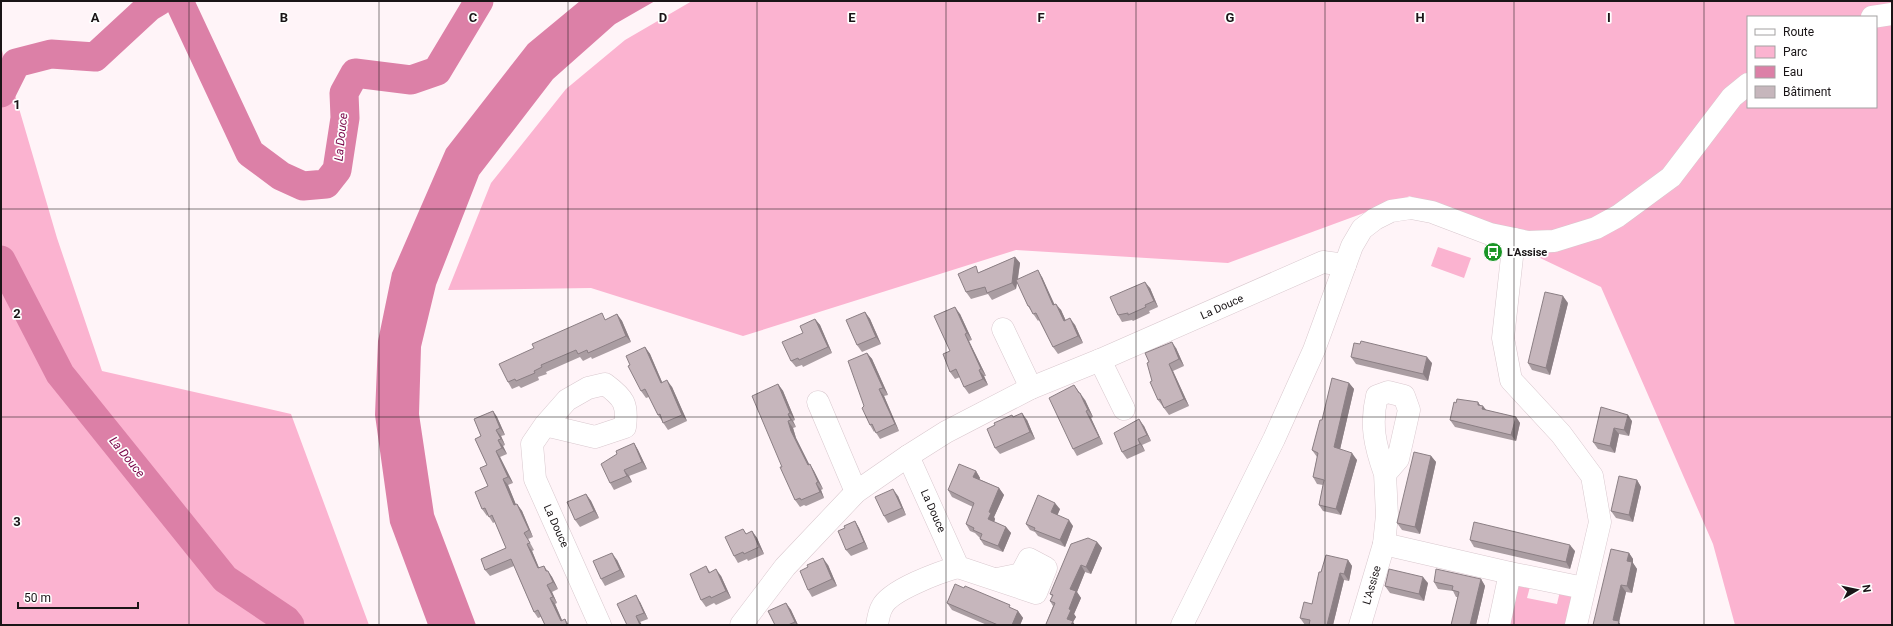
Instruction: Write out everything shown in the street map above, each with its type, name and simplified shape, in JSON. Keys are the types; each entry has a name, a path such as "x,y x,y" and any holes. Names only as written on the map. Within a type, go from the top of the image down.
{"street":[{"path":"1877,16 1892,14"},
{"path":"1182,625 1274,439 1314,350 1352,246 1362,229 1375,219 1400,209 1420,209 1490,234 1528,242 1554,241 1596,228 1618,216 1671,177 1732,97 1747,85"},
{"path":"1514,239 1503,338 1511,380 1562,434 1592,476 1600,522 1576,625"},
{"name":"La Douce","path":"742,625 785,567 856,492 946,432 1031,388 1100,360 1323,262 1345,265"},
{"path":"1003,328 1031,388"},
{"path":"1100,360 1124,409"},
{"path":"818,402 856,492"},
{"name":"La Douce","path":"545,425 532,444 535,479 600,625"},
{"name":"La Douce","path":"908,456 958,567"},
{"name":"L'Assise","path":"1360,625 1384,544 1387,515 1385,474"},
{"path":"1384,544 1510,573 1584,588"},
{"path":"877,625 882,606 899,591 942,571 958,567 997,579"},
{"path":"1499,625 1510,573"}],"green space":[{"path":"692,1 1892,1 1892,625 1735,625 1713,544 1601,287 1410,196 1228,263 1016,250 743,336 591,288 448,290 491,183 566,89 625,40"},
{"path":"1,47 57,238 102,371 291,414 369,625 1,625"},
{"path":"1438,247 1471,258 1464,278 1431,266"},
{"path":"1515,580 1531,583 1527,598 1557,604 1560,591 1576,595 1570,625 1506,625"}],"water":[{"path":"580,1 655,1 615,24 553,79 479,175 436,285 421,347 419,414 434,514 476,625 428,625 390,523 375,415 378,341 392,273 446,149 528,44"}],"building":[{"path":"1015,257 1012,283 987,293 985,287 966,292 958,274 976,266 978,273"},
{"path":"1038,270 1053,305 1056,304 1064,321 1070,318 1078,336 1053,347 1036,313 1033,314 1028,306 1016,280"},
{"path":"1145,282 1154,301 1145,305 1146,307 1128,315 1128,313 1118,315 1110,297"},
{"path":"1545,292 1563,296 1546,368 1528,363"},
{"path":"955,307 967,333 965,334 981,369 979,370 983,379 964,387 956,369 950,372 943,354 950,351 934,316"},
{"path":"865,312 876,337 857,345 846,320"},
{"path":"602,313 605,320 617,314 626,336 588,353 587,350 578,354 576,350 541,365 542,367 534,371 535,373 516,381 515,379 508,382 499,364 534,348 532,344"},
{"path":"815,319 828,347 799,360 798,358 791,361 782,342 803,333 800,326"},
{"path":"1361,341 1427,357 1423,374 1351,357 1354,343 1360,344"},
{"path":"1172,342 1179,359 1169,364 1184,399 1164,408 1160,399 1158,400 1150,382 1152,381 1147,363 1149,362 1145,353"},
{"path":"645,347 661,383 667,380 682,415 663,423 660,414 658,415 645,389 641,391 628,366 630,365 626,356"},
{"path":"867,353 883,388 879,389 895,424 876,433 872,424 870,425 862,408 864,406 848,361"},
{"path":"1332,378 1349,383 1334,447 1352,453 1336,509 1319,505 1324,480 1313,477 1318,453 1312,450 1320,420 1322,420"},
{"path":"778,384 790,413 788,414 791,420 788,421 791,431 808,465 810,464 818,482 816,483 820,492 801,500 800,498 795,500 780,467 782,467 752,396"},
{"path":"1074,385 1080,393 1088,410 1086,411 1099,437 1073,449 1049,398"},
{"path":"1457,399 1478,402 1478,405 1483,406 1482,409 1516,417 1511,435 1450,420 1454,402 1456,403"},
{"path":"1601,407 1628,415 1624,430 1614,428 1610,446 1593,442"},
{"path":"493,411 500,428 496,430 501,439 498,440 502,448 496,451 508,477 503,479 514,505 517,504 529,530 524,533 530,543 527,544 538,568 544,566 553,582 547,585 553,597 550,598 561,621 565,619 567,625 545,625 538,610 534,612 511,559 485,570 481,559 506,548 492,515 489,517 485,508 482,509 475,492 488,486 480,468 487,465 475,439 481,436 474,419"},
{"path":"1022,413 1030,432 995,448 987,429 995,425 994,423 1012,415 1013,417"},
{"path":"1139,419 1147,435 1138,439 1140,444 1122,452 1114,433"},
{"path":"634,443 642,462 624,470 627,476 610,483 601,464 617,454 616,451"},
{"path":"1414,452 1431,456 1415,527 1397,523"},
{"path":"959,464 976,471 973,477 999,488 989,512 991,513 988,519 1006,527 998,546 980,539 982,534 973,530 974,528 966,524 974,503 948,490"},
{"path":"1619,476 1637,480 1629,515 1611,511"},
{"path":"893,489 902,508 884,516 875,497"},
{"path":"586,494 594,511 575,520 567,502"},
{"path":"1038,495 1055,503 1051,512 1069,520 1060,540 1034,530 1035,528 1026,524"},
{"path":"855,521 864,542 846,550 838,531 845,528 844,526"},
{"path":"1474,522 1570,545 1566,562 1470,540"},
{"path":"743,529 746,534 752,531 759,547 744,554 743,552 734,556 725,537"},
{"path":"1088,538 1097,542 1086,567 1081,565 1070,589 1076,591 1067,619 1073,621 1071,625 1048,625 1046,624 1055,603 1050,601 1053,595 1050,594 1071,544"},
{"path":"1611,549 1629,553 1627,561 1632,562 1627,586 1621,585 1613,620 1619,621 1618,625 1593,625"},
{"path":"612,553 620,570 601,579 593,561"},
{"path":"1326,555 1348,560 1344,574 1340,573 1327,625 1309,625 1310,620 1300,618 1304,602 1312,604 1319,572 1321,572"},
{"path":"823,558 832,579 808,590 800,571 808,567 807,565"},
{"path":"706,566 709,573 716,569 726,591 711,598 710,596 701,600 690,574"},
{"path":"1389,569 1423,577 1419,594 1385,586"},
{"path":"1436,569 1481,579 1470,625 1451,625 1459,592 1452,590 1453,586 1434,582"},
{"path":"955,584 964,588 965,586 1010,605 1009,607 1018,611 1012,625 998,625 947,603"},
{"path":"636,595 644,613 636,616 640,625 627,625 617,604"},
{"path":"786,603 795,622 788,625 775,625 768,611"}],"waterway":[{"name":"La Douce","path":"1,93 16,63 51,54 95,57 149,7 159,1"},
{"name":"La Douce","path":"179,1 250,153 281,176 303,186 326,184 337,170 345,118 344,93 355,73 411,80 437,71 479,1"},
{"name":"La Douce","path":"1,260 60,374 225,579 286,620 290,625"}],"place":[{"name":"L'Assise","path":"1493,252"}]}
